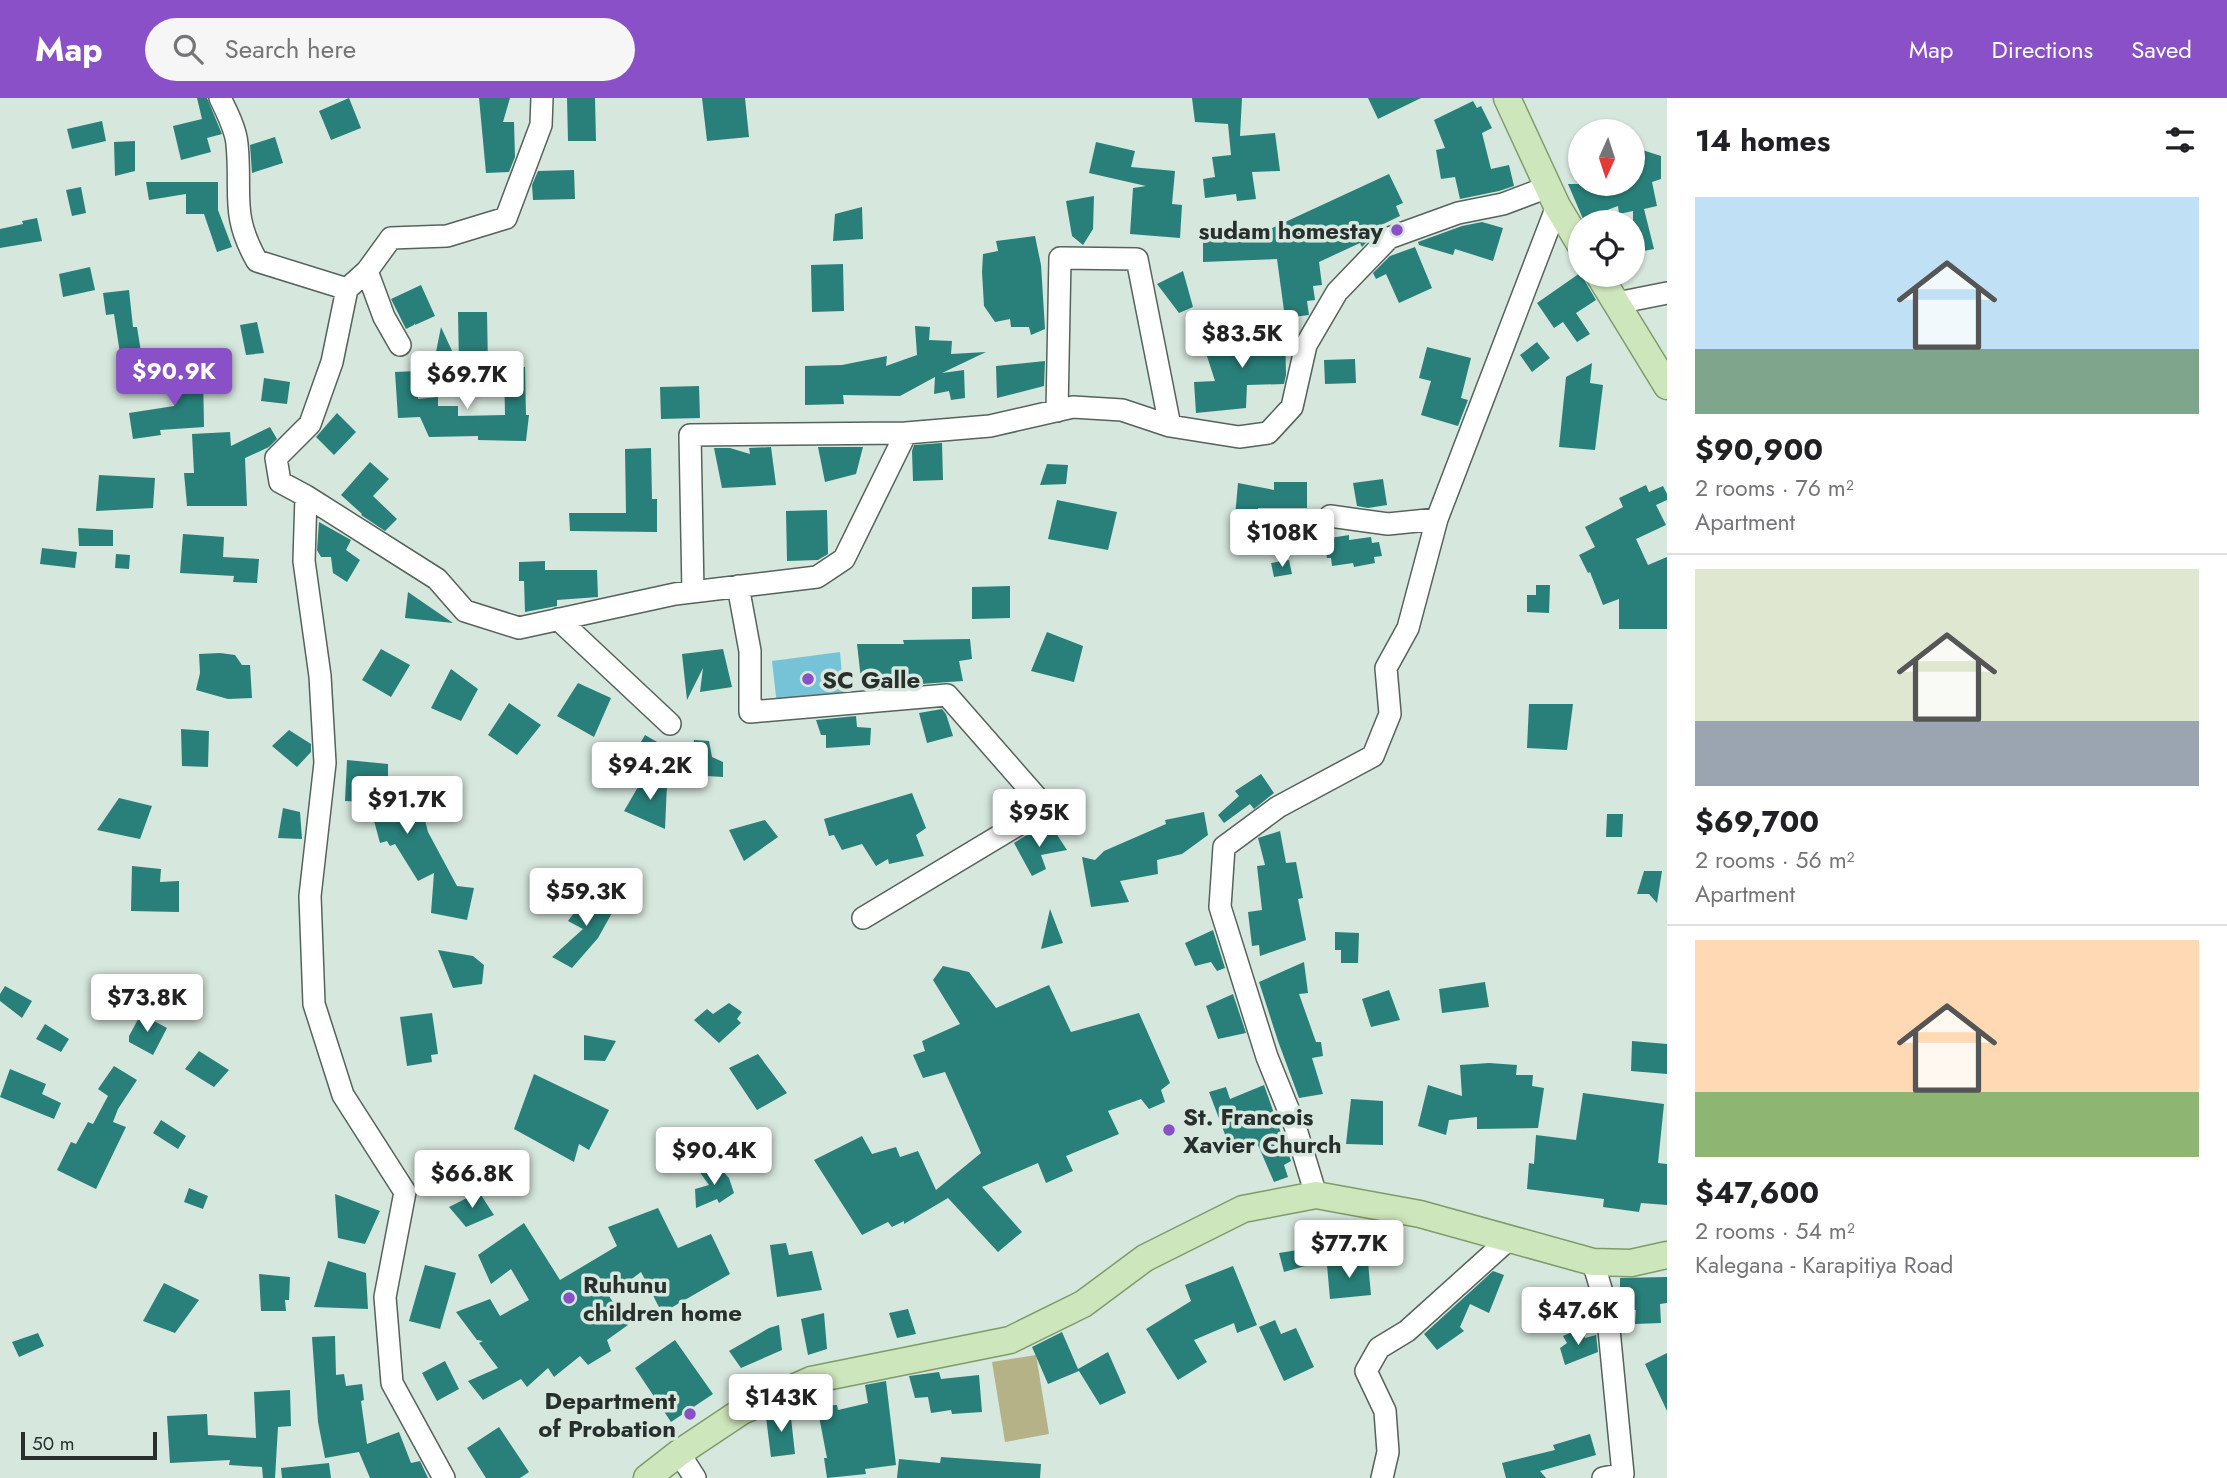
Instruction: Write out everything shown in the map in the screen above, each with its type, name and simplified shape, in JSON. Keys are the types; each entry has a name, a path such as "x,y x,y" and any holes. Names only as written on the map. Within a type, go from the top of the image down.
{"main road":[{"path":"1507,98 1568,223"},
{"path":"1607,287 1667,386"},
{"path":"647,1478 741,1411 811,1380 1010,1340 1083,1304 1145,1258 1243,1209 1315,1195 1420,1214 1593,1262 1631,1263 1667,1255"}],"street":[{"path":"220,98 237,142 238,214 244,239 257,261 347,289"},
{"path":"542,98 541,125 506,218 447,236 391,238 367,271 347,289 332,362 310,424 276,458 280,482 437,579 465,611 519,628 694,592 817,577 844,559 906,433"},
{"path":"694,592 690,435 906,433 990,426 1073,407 1122,410 1170,426 1239,437 1268,433 1292,407 1306,345 1337,292 1389,238 1458,213 1553,197 1437,519 1408,628 1386,668 1390,714 1373,756 1278,807 1224,846 1220,907 1267,1057 1295,1126 1315,1195"},
{"path":"1057,411 1060,257 1137,260 1170,426"},
{"path":"367,271 384,317 400,345"},
{"path":"1617,303 1667,293"},
{"path":"306,496 304,561 320,676 325,763 310,897 314,1004 343,1095 405,1192 385,1297 392,1383 444,1478"},
{"path":"1329,516 1388,524 1437,519"},
{"path":"738,586 750,652 750,712 947,695 1046,808 863,918"},
{"path":"558,619 670,724"},
{"path":"1382,1478 1388,1452 1385,1411 1366,1370 1379,1348 1407,1331 1508,1240"},
{"path":"1593,1262 1607,1309 1623,1474 1603,1478"},
{"path":"679,1453 695,1478"}],"shaded area":[{"path":"1036,1355 1049,1434 1005,1442 992,1362"}],"water":[{"name":"SC Galle","path":"840,652 844,697 777,705 772,661"}],"building":[{"path":"197,98 207,98 222,134 207,138 211,152 181,160 173,126 202,119"},
{"path":"349,98 361,128 331,140 319,111"},
{"path":"479,98 510,98 503,122 514,122 515,157 509,172 486,173"},
{"path":"567,98 595,98 596,141 568,141"},
{"path":"702,98 745,98 749,137 707,141"},
{"path":"1192,98 1242,98 1240,136 1275,133 1280,171 1252,172 1256,199 1237,201 1236,194 1205,198 1203,179 1215,177 1212,157 1231,155 1228,124 1195,122"},
{"path":"1368,98 1421,98 1378,119"},
{"path":"1473,101 1477,108 1481,106 1492,128 1482,133 1491,169 1509,165 1514,186 1460,199 1455,177 1441,179 1436,150 1445,148 1434,120"},
{"path":"102,121 106,141 72,149 67,129"},
{"path":"275,137 283,163 252,173 250,145"},
{"path":"135,141 135,171 115,176 114,142"},
{"path":"1096,142 1135,151 1131,167 1175,171 1172,204 1182,205 1180,238 1130,234 1133,188 1146,186 1089,173"},
{"path":"1645,151 1661,156 1661,179 1652,182 1657,206 1644,210 1618,210 1618,206 1607,210 1579,210 1573,196 1645,196"},
{"path":"574,170 575,199 533,200 532,185 538,171"},
{"path":"1389,174 1403,203 1396,206 1400,216 1377,227 1378,230 1362,247 1360,243 1319,262 1322,285 1313,286 1315,300 1307,301 1309,315 1285,318 1277,259 1203,262 1203,231 1268,230"},
{"path":"146,182 218,182 218,210 232,247 217,252 204,214 186,214 186,194 149,200"},
{"path":"81,187 86,213 72,216 66,190"},
{"path":"1094,196 1093,229 1083,245 1072,236 1066,201"},
{"path":"862,207 863,239 833,241 835,214"},
{"path":"1645,213 1654,249 1645,251"},
{"path":"37,218 42,241 0,248 0,229"},
{"path":"1482,222 1503,228 1493,261 1455,249 1453,255 1419,245 1418,242 1462,226"},
{"path":"1035,236 1041,265 1045,329 1031,335 1029,327 1011,327 1010,319 995,322 984,306 982,272 983,254 998,251 996,241"},
{"path":"1415,247 1432,288 1399,303 1386,274 1376,279 1373,273 1390,256"},
{"path":"843,264 844,311 812,312 811,265"},
{"path":"90,267 95,290 63,297 59,274"},
{"path":"1183,271 1193,307 1179,313 1157,284"},
{"path":"1568,281 1568,287 1588,287 1596,300 1576,313 1590,334 1577,342 1563,322 1554,328 1537,303"},
{"path":"421,285 435,316 415,325 414,323 406,329 391,299"},
{"path":"129,290 133,327 137,327 142,358 121,360 114,314 106,315 103,293"},
{"path":"458,312 487,312 488,367 459,367 465,381 460,384 436,352 441,327 459,366"},
{"path":"257,322 264,353 246,355 240,325"},
{"path":"915,326 930,327 929,340 952,341 951,354 986,352 942,373 964,370 965,398 951,400 949,391 934,394 935,377 900,396 843,395 844,404 805,405 805,366 842,365 887,356 886,366 917,355"},
{"path":"1248,331 1285,331 1284,384 1247,385 1246,408 1196,413 1194,382 1215,381 1205,350 1219,340 1227,349"},
{"path":"1537,342 1550,358 1532,372 1520,355"},
{"path":"1427,347 1471,358 1461,398 1468,400 1458,426 1421,415 1431,381 1419,378"},
{"path":"1355,359 1356,383 1325,384 1324,360"},
{"path":"1045,361 1044,386 997,398 996,366"},
{"path":"1592,363 1590,383 1603,385 1595,450 1559,447 1566,377"},
{"path":"504,367 525,367 526,415 529,415 526,441 478,440 478,436 429,437 420,417 398,418 395,372 416,371 418,399 438,397 438,406 458,406 458,416 505,415"},
{"path":"176,369 203,370 204,427 160,430 161,435 133,439 129,413 174,406"},
{"path":"264,378 290,382 287,404 261,401"},
{"path":"699,386 700,418 661,419 660,387"},
{"path":"337,413 356,432 334,455 316,437"},
{"path":"270,427 277,439 269,447 245,458 247,506 187,506 184,473 194,473 192,434 230,432 231,446"},
{"path":"942,443 943,480 913,481 914,445"},
{"path":"771,447 776,485 722,488 714,448 730,448 750,454 749,448"},
{"path":"818,447 863,447 856,474 825,482"},
{"path":"651,448 652,499 657,499 657,532 570,531 569,513 626,513 625,449"},
{"path":"370,462 389,479 373,496 397,519 385,531 361,515 341,495"},
{"path":"1047,464 1068,465 1066,484 1040,485"},
{"path":"99,475 155,478 153,508 96,511"},
{"path":"1383,479 1387,505 1368,508 1357,506 1353,483"},
{"path":"1274,482 1307,482 1307,508 1258,508 1255,531 1234,528 1238,483 1274,490"},
{"path":"1646,485 1649,492 1663,486 1667,494 1667,500 1656,505 1666,525 1636,539 1648,565 1667,557 1667,629 1619,629 1619,599 1603,605 1590,572 1588,573 1579,555 1595,547 1585,527 1623,507 1619,498"},
{"path":"1057,500 1117,512 1108,550 1048,539"},
{"path":"827,510 828,554 818,560 787,561 786,511"},
{"path":"319,522 351,540 346,550 360,560 347,582 333,573 331,557 321,557 317,550"},
{"path":"78,528 113,530 113,546 79,546"},
{"path":"183,534 224,537 223,557 259,559 257,583 233,582 234,576 180,573"},
{"path":"1349,535 1349,540 1371,537 1372,543 1379,542 1382,556 1374,557 1375,563 1354,567 1353,563 1332,566 1331,558 1327,558 1324,539"},
{"path":"42,548 77,552 75,568 40,564"},
{"path":"116,554 130,555 129,569 115,568"},
{"path":"1289,560 1292,574 1274,577 1271,563"},
{"path":"545,561 545,570 597,570 598,597 557,600 557,606 525,612 524,581 519,581 519,562"},
{"path":"1536,585 1550,585 1549,613 1527,612 1527,595 1536,595"},
{"path":"1010,586 1010,618 972,619 972,587"},
{"path":"408,592 453,623 405,618"},
{"path":"1047,632 1083,646 1074,682 1031,671"},
{"path":"970,639 972,659 959,661 963,681 862,688 857,644"},
{"path":"381,649 410,665 391,697 362,680"},
{"path":"723,649 732,687 700,692 703,668 687,700 682,654"},
{"path":"199,654 235,655 242,665 250,665 252,698 228,699 196,690 200,673"},
{"path":"451,669 478,689 461,721 431,708"},
{"path":"578,683 611,698 594,737 557,716"},
{"path":"509,703 541,725 517,755 488,735"},
{"path":"1529,704 1573,704 1567,750 1527,748"},
{"path":"942,709 953,736 927,743 919,713"},
{"path":"856,716 857,727 871,728 870,745 826,748 826,735 821,735 816,720"},
{"path":"181,729 209,731 208,767 182,766"},
{"path":"289,730 311,744 311,752 297,767 272,746"},
{"path":"645,735 664,746 653,768 630,760"},
{"path":"694,740 709,741 712,757 723,762 723,777 689,775"},
{"path":"347,760 388,764 388,811 420,801 428,832 457,886 474,888 467,920 431,913 434,873 418,881 395,844 390,846 387,841 380,843 369,802 345,801"},
{"path":"1261,774 1274,793 1254,809 1250,804 1224,823 1218,815 1239,796 1235,791"},
{"path":"645,775 667,784 665,829 624,811"},
{"path":"912,793 926,828 916,835 924,856 889,864 888,859 876,866 862,844 842,850 834,835 829,836 824,819"},
{"path":"119,798 152,806 140,839 97,830"},
{"path":"283,808 300,812 302,839 278,838"},
{"path":"1204,812 1208,835 1182,854 1157,860 1158,874 1120,881 1129,902 1091,907 1082,857 1095,860 1104,851 1166,824 1165,820"},
{"path":"1607,814 1623,814 1622,837 1606,837"},
{"path":"765,820 778,837 744,861 729,830"},
{"path":"1052,827 1067,850 1041,855 1046,869 1032,876 1014,843 1025,836"},
{"path":"1280,831 1286,863 1296,862 1303,898 1298,899 1306,940 1260,956 1259,945 1252,946 1248,912 1262,910 1257,866 1265,865 1258,838"},
{"path":"132,866 161,869 160,882 179,881 179,912 131,911"},
{"path":"1644,871 1662,871 1657,903 1649,894 1637,894"},
{"path":"588,894 617,904 598,938 572,968 552,957 583,929 568,921"},
{"path":"1050,909 1063,943 1041,949"},
{"path":"1213,930 1225,968 1217,971 1211,962 1195,966 1185,943"},
{"path":"1335,932 1359,933 1358,963 1341,963 1341,950 1335,950"},
{"path":"438,950 473,956 484,965 482,984 453,988"},
{"path":"1304,962 1308,993 1299,994 1316,1042 1321,1042 1323,1056 1312,1058 1323,1094 1299,1098 1259,982"},
{"path":"943,966 969,972 996,1008 1049,985 1071,1032 1139,1013 1170,1083 1161,1090 1165,1102 1149,1109 1141,1099 1108,1111 1119,1134 1066,1156 1073,1171 1046,1183 1038,1163 982,1187 1022,1232 998,1252 948,1198 904,1224 904,1221 892,1227 888,1222 862,1235 814,1160 862,1136 872,1154 896,1147 900,1157 918,1151 936,1190 981,1153 945,1072 923,1078 913,1055 925,1051 922,1041 960,1024 933,980"},
{"path":"101,980 124,987 116,1012 93,1004"},
{"path":"1485,982 1489,1007 1442,1013 1439,989"},
{"path":"5,986 32,1001 22,1018 0,1001 0,994"},
{"path":"1389,990 1400,1020 1371,1027 1362,999"},
{"path":"1233,994 1246,1033 1218,1039 1206,1006"},
{"path":"729,1003 742,1012 737,1019 741,1023 719,1043 694,1020 707,1009 713,1014"},
{"path":"432,1013 438,1054 431,1055 432,1062 407,1066 400,1017"},
{"path":"141,1014 167,1028 153,1055 129,1042 129,1036"},
{"path":"45,1024 69,1039 61,1052 36,1039"},
{"path":"584,1035 616,1041 605,1061 584,1060"},
{"path":"1632,1041 1667,1044 1667,1074 1631,1071"},
{"path":"199,1051 229,1070 214,1087 185,1069"},
{"path":"758,1054 787,1093 757,1110 729,1068"},
{"path":"1460,1065 1517,1065 1516,1075 1533,1075 1532,1086 1544,1088 1538,1128 1477,1129 1477,1117 1449,1120 1446,1135 1418,1126 1428,1085 1462,1096"},
{"path":"114,1066 137,1080 118,1109 113,1122 126,1127 96,1189 57,1170 71,1142 76,1144 88,1122 93,1124 108,1096 98,1089"},
{"path":"10,1069 46,1084 42,1094 61,1103 54,1119 0,1097"},
{"path":"534,1074 609,1110 589,1150 579,1144 574,1162 514,1129"},
{"path":"1264,1085 1291,1161 1284,1165 1288,1177 1274,1182 1258,1145 1232,1153 1209,1092 1226,1087 1230,1099"},
{"path":"1583,1093 1664,1104 1658,1163 1667,1164 1667,1205 1641,1203 1639,1212 1603,1207 1604,1199 1527,1189 1529,1163 1534,1164 1536,1135 1576,1140"},
{"path":"1351,1099 1383,1101 1383,1145 1346,1144"},
{"path":"161,1120 186,1136 178,1149 153,1133"},
{"path":"717,1165 729,1178 734,1193 719,1203 717,1199 696,1208 695,1189 709,1185 699,1171"},
{"path":"189,1188 208,1196 203,1209 184,1202"},
{"path":"479,1192 494,1215 466,1227 449,1207"},
{"path":"335,1194 380,1211 365,1244 338,1238"},
{"path":"658,1208 678,1248 711,1234 730,1274 662,1313 641,1272 609,1296 628,1325 607,1340 611,1351 588,1365 580,1356 554,1377 548,1368 527,1387 521,1379 483,1400 468,1381 498,1368 479,1343 483,1341 477,1340 456,1312 490,1299 500,1316 529,1300 511,1269 491,1284 478,1255 524,1223 560,1280 617,1246 608,1227"},
{"path":"786,1243 789,1255 812,1251 822,1290 777,1297 770,1245"},
{"path":"1316,1247 1319,1262 1284,1272 1279,1253"},
{"path":"328,1261 366,1273 368,1309 314,1307"},
{"path":"1368,1262 1371,1295 1330,1299 1327,1265"},
{"path":"425,1265 456,1273 440,1329 409,1321"},
{"path":"1233,1266 1257,1325 1237,1333 1234,1323 1194,1340 1207,1362 1178,1380 1146,1329 1191,1301 1185,1285"},
{"path":"1493,1271 1504,1275 1489,1313 1470,1304 1460,1327 1464,1331 1437,1350 1424,1334"},
{"path":"259,1274 290,1277 289,1300 285,1300 286,1311 261,1311"},
{"path":"1667,1277 1667,1303 1660,1304 1661,1323 1635,1324 1636,1310 1620,1310 1620,1278"},
{"path":"164,1283 199,1300 175,1333 143,1321"},
{"path":"908,1309 916,1334 897,1338 889,1313"},
{"path":"824,1313 827,1349 808,1355 801,1319"},
{"path":"1275,1320 1281,1334 1296,1328 1314,1367 1284,1381 1259,1327"},
{"path":"779,1325 782,1350 741,1368 729,1351"},
{"path":"1581,1328 1585,1338 1596,1335 1598,1352 1565,1365 1560,1348 1567,1343 1563,1336"},
{"path":"1062,1332 1078,1369 1108,1352 1126,1393 1100,1405 1079,1371 1048,1384 1032,1347"},
{"path":"38,1333 44,1346 19,1357 12,1342"},
{"path":"335,1336 336,1375 344,1374 346,1386 362,1384 364,1400 361,1401 367,1444 399,1432 411,1463 420,1461 428,1478 370,1478 359,1452 325,1458 318,1422 312,1337"},
{"path":"675,1340 713,1394 671,1422 635,1368"},
{"path":"1667,1353 1667,1411 1645,1364"},
{"path":"445,1361 459,1389 437,1401 422,1373"},
{"path":"939,1372 941,1379 979,1375 982,1412 952,1414 951,1410 931,1413 928,1397 915,1398 909,1376"},
{"path":"886,1381 896,1465 865,1469 866,1474 827,1478 824,1458 827,1458 817,1406 837,1405 838,1410 868,1403 865,1385"},
{"path":"290,1390 291,1426 278,1427 275,1478 263,1478 262,1467 229,1465 230,1460 170,1463 167,1416 207,1414 208,1435 256,1438 254,1392"},
{"path":"790,1409 795,1454 771,1457 766,1417"},
{"path":"499,1427 529,1472 520,1478 486,1478 467,1448"},
{"path":"1590,1434 1596,1455 1540,1471 1546,1478 1506,1478 1502,1463 1555,1450 1553,1445"},
{"path":"941,1457 1041,1464 1040,1478 897,1478 899,1459 940,1463"},
{"path":"329,1463 331,1478 282,1478 281,1468"}],"place":[{"name":"sudam homestay","path":"1397,230"},
{"name":"SC Galle","path":"808,679"},
{"name":"St. Francois Xavier Church","path":"1169,1130"},
{"name":"Ruhunu children home","path":"569,1298"},
{"name":"Department of Probation","path":"690,1414"}]}
